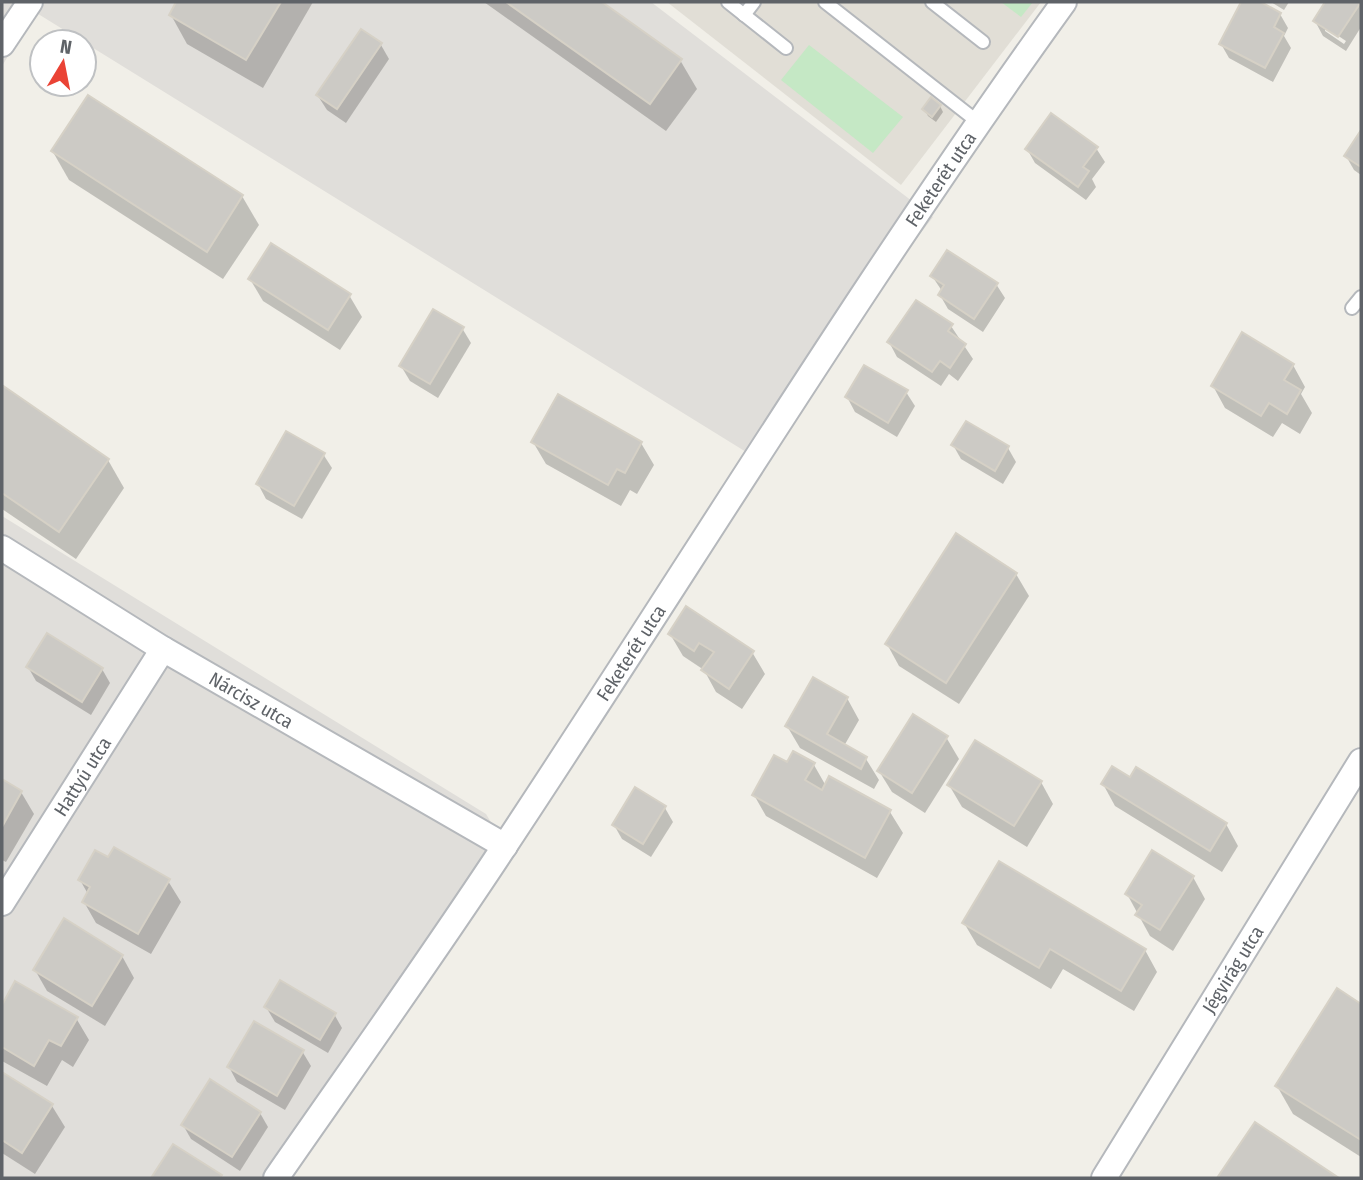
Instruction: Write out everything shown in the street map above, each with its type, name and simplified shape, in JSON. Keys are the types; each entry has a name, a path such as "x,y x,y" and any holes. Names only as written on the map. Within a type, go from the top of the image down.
{"street":[{"path":"2,44 30,2"},
{"name":"Feketerét utca","path":"276,1178 505,846 785,412 978,122 1065,2"},
{"name":"Nárcisz utca","path":"2,548 163,649 505,846"},
{"name":"Hattyú utca","path":"2,903 163,649"},
{"name":"Jégvirág utca","path":"1104,1178 1361,761"}],"lane":[{"path":"728,2 786,48"},
{"path":"744,15 754,2"},
{"path":"825,2 978,122"},
{"path":"932,2 983,42"},
{"path":"1352,308 1361,297"}],"shaded area":[{"path":"2,2 651,2 933,217 751,455 98,51 98,28 61,28 35,12 2,66"},
{"path":"667,2 1041,2 901,185"},
{"path":"2,516 486,814 505,846 292,1178 2,1178"}],"green space":[{"path":"1001,2 1033,2 1021,17"},
{"path":"809,45 903,117 873,153 781,80"}],"building":[{"path":"176,2 281,2 246,60 169,15"},
{"path":"506,2 602,2 682,59 650,104"},
{"path":"1241,2 1261,2 1281,13 1274,27 1284,33 1265,68 1219,44"},
{"path":"1325,2 1361,2 1338,37 1313,21"},
{"path":"361,29 382,43 337,109 316,95"},
{"path":"931,97 941,105 932,117 922,109"},
{"path":"86,98 93,98 243,195 207,252 51,151"},
{"path":"1051,113 1098,147 1083,167 1089,171 1078,187 1025,149"},
{"path":"1361,130 1361,167 1344,156"},
{"path":"271,243 351,294 328,330 248,279"},
{"path":"947,250 998,283 974,319 938,295 944,285 930,276"},
{"path":"916,300 953,324 948,331 966,344 950,368 940,361 932,372 887,342"},
{"path":"433,309 464,327 430,384 399,366"},
{"path":"1242,332 1294,364 1284,380 1301,390 1287,414 1269,403 1261,416 1211,386"},
{"path":"864,365 908,390 888,423 845,397"},
{"path":"2,385 109,459 59,532 2,493"},
{"path":"558,394 642,442 625,473 617,469 608,485 531,442"},
{"path":"966,421 1009,446 995,471 951,445"},
{"path":"286,431 325,453 294,506 256,484"},
{"path":"956,533 1017,573 946,683 885,644"},
{"path":"686,606 754,651 729,689 701,670 714,652 699,643 694,651 668,634"},
{"path":"47,633 103,668 82,702 26,667"},
{"path":"813,677 848,697 827,734 867,757 861,769 785,726"},
{"path":"913,714 948,736 912,793 877,771"},
{"path":"975,740 1042,781 1014,826 947,785"},
{"path":"793,751 815,763 805,780 822,790 829,776 891,810 865,858 752,795 774,755 787,762"},
{"path":"1112,766 1130,777 1136,767 1227,823 1210,851 1101,784"},
{"path":"2,779 22,791 2,827"},
{"path":"635,787 666,806 643,844 612,825"},
{"path":"114,847 170,879 138,934 82,902 90,887 78,880 95,850 108,857"},
{"path":"1152,850 1194,876 1160,930 1135,915 1142,905 1125,894"},
{"path":"999,861 1146,949 1121,991 1050,949 1039,968 962,923"},
{"path":"64,918 123,955 92,1006 33,970"},
{"path":"280,980 336,1013 320,1040 264,1007"},
{"path":"15,981 78,1017 61,1046 49,1040 34,1066 2,1047 2,1005"},
{"path":"1337,988 1361,1004 1361,1140 1275,1086"},
{"path":"254,1021 304,1050 277,1096 227,1067"},
{"path":"2,1072 53,1104 22,1153 2,1140"},
{"path":"210,1079 261,1112 232,1157 181,1125"},
{"path":"1255,1122 1339,1178 1217,1178"},
{"path":"173,1144 222,1175 220,1178 151,1178"}]}
